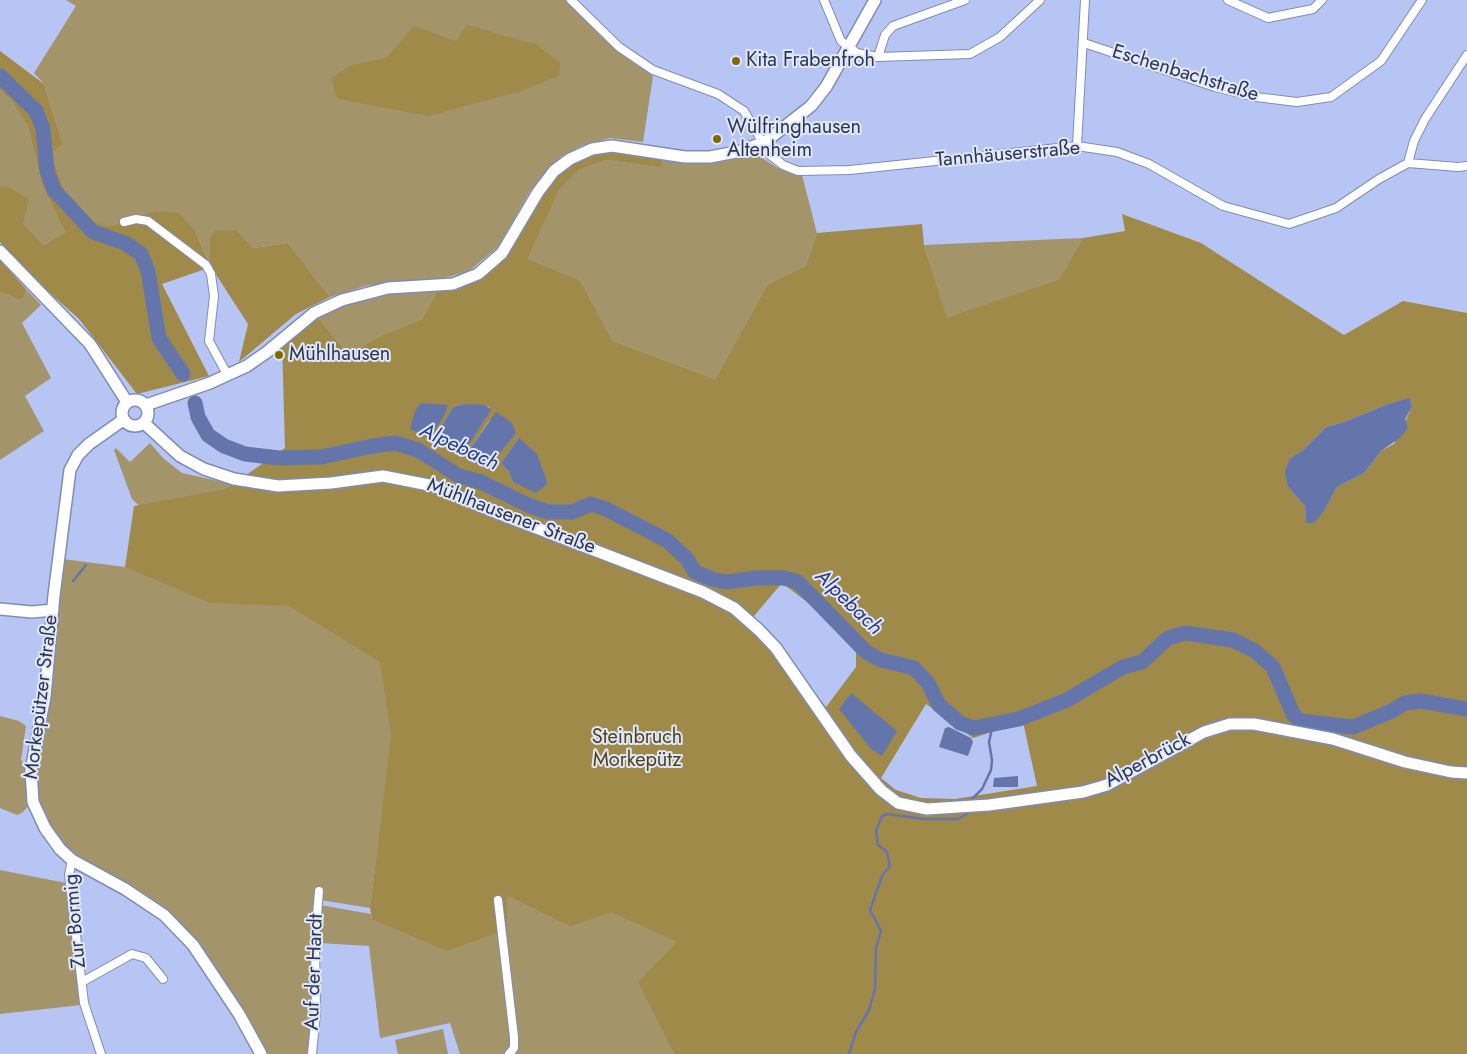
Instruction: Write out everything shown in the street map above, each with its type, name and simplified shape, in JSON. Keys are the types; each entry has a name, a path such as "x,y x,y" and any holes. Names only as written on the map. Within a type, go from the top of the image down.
{"main road":[{"path":"146,405 228,376 267,352 314,313 342,300 388,288 453,284 478,274 502,252 538,192 554,171 570,158 592,150 612,146 685,157 710,157 741,151 765,142 811,106 826,87 876,0"},
{"path":"0,251 90,344 127,402"},
{"path":"137,399 146,405 148,417 144,423 133,426 124,420 122,408 127,402 137,399"},
{"name":"Morkepützer Straße","path":"124,420 89,444 78,455 70,470 53,610 45,696 34,746 30,781 33,802 45,828 60,849 72,860 126,889 164,915 176,926 193,945 234,1006 261,1054"},
{"name":"Mühlhausener Straße","path":"144,423 164,442 191,462 234,479 278,486 331,483 383,476 434,486 490,510 674,579 734,608 759,630 776,648 829,726"},
{"path":"0,609 32,612 53,610"},
{"name":"Alperbrück","path":"829,726 850,756 880,790 898,803 926,809 989,805 1082,792 1107,785 1204,732 1230,724 1254,724 1315,735 1426,767 1467,773"}],"street":[{"name":"Tannhäuserstraße","path":"571,0 619,47 654,70 718,94 744,111 765,142 770,155 783,165 798,170 850,170 1077,146 1117,152 1149,164 1223,206 1289,224 1336,208 1379,179 1408,163"},
{"path":"824,0 841,41 856,53 878,57 970,54 1000,37 1040,0"},
{"path":"878,57 886,35 893,26 965,0"},
{"path":"1077,146 1086,0"},
{"path":"1228,0 1268,18 1313,9 1322,0"},
{"name":"Eschenbachstraße","path":"1084,43 1215,87 1256,97 1297,102 1331,97 1381,61 1422,0"},
{"path":"1467,55 1425,119 1414,141 1408,163 1467,166"},
{"path":"124,222 136,219 148,221 206,265 211,274 214,296 209,341 228,376"},
{"name":"Zur Bormig","path":"72,860 70,875 84,1003 102,1054"},
{"name":"Auf der Hardt","path":"312,1054 316,1013 315,940 319,891"},
{"path":"498,900 514,1037 514,1048 509,1054"},
{"name":"Zur Bormig","path":"82,982 132,954 146,958 163,980"}],"green space":[{"path":"66,0 566,0 632,62 653,76 643,142 610,138 581,146 562,156 546,171 530,191 498,247 469,271 438,280 402,281 365,286 330,297 288,243 253,248 237,230 210,238 211,267 195,231 154,211 111,228 85,220 64,189 51,153 63,145 44,84 34,73 76,6"},
{"path":"467,25 537,45 560,63 559,76 521,91 429,116 337,99 331,79 351,65 386,58 414,26 456,41"},
{"path":"0,51 44,84 63,145 51,153 64,189 85,220 111,227 154,211 179,213 195,231 210,265 210,238 215,231 237,230 253,248 288,243 330,297 296,314 239,362 248,324 211,267 162,284 209,376 137,394 79,319 23,269 0,242 0,186 7,186 29,199 23,223 44,245 65,232 42,186 28,127 11,100 0,90"},
{"path":"0,90 11,100 28,127 42,186 65,232 44,245 23,223 7,186 0,186"},
{"name":"Steinbruch Morkepütz","path":"611,150 662,156 663,168 606,160 579,170 559,189 528,259 580,280 613,341 715,379 767,285 806,265 817,233 922,224 924,245 947,318 1059,279 1083,238 1125,231 1122,214 1201,243 1344,335 1403,301 1467,313 1467,1054 674,1054 638,982 677,942 611,912 570,927 507,895 507,929 447,951 372,919 370,908 391,735 380,662 289,606 210,603 125,567 134,506 226,489 285,448 282,343 317,317 349,354 382,335 422,319 437,291 456,287 480,276 557,174 583,156","holes":["1410,399 1412,407 1394,444 1382,450 1364,473 1337,487 1324,511 1306,522 1305,506 1288,487 1290,458 1302,451 1326,427 1344,422 1388,404","464,404 490,407 437,434 453,407","489,421 516,434 502,450 468,452","519,438 513,482 509,472 501,463","782,583 856,639 856,667 826,707 754,616","926,704 973,738 1023,722 1037,786 955,799 921,798 896,790 881,778"]},
{"path":"756,154 776,167 790,173 802,175 817,233 806,265 767,285 715,379 613,341 580,280 528,259 559,188 579,170 606,160 663,168 662,156 709,161"},
{"path":"1083,238 1059,279 947,319 924,245"},
{"path":"0,260 26,289 25,297 19,300 0,292"},
{"path":"26,289 41,305 22,323 51,378 25,396 44,431 0,460 0,292 19,300 25,297"},
{"path":"437,291 422,319 382,335 349,354 317,317 332,308 394,292"},
{"name":"Steinbruch Morkepütz","path":"150,443 163,458 182,473 241,486 850,771 639,982 674,1054 460,1054 450,1023 380,1038 369,946 319,943 320,905 371,914 372,919 507,894 570,927 391,739 370,908 314,899 311,941 312,1008 308,1054 267,1054 239,1005 192,937 73,855 62,845 48,824 38,800 35,778 63,559 125,567 140,573 146,512 132,499 114,450 116,448 130,462"},
{"path":"0,716 19,721 26,726 21,760 27,766 26,782 29,805 22,813 17,815 0,808"},
{"path":"0,870 66,883 81,1005 0,1014"},
{"path":"443,1029 448,1054 398,1054 395,1040"}],"water":[{"path":"1410,398 1412,407 1405,419 1408,428 1400,438 1382,450 1364,473 1337,487 1324,511 1314,523 1306,523 1305,506 1288,487 1285,472 1290,458 1302,451 1326,427 1344,422 1388,404"},
{"path":"421,403 448,405 444,416 430,438 410,429 415,411"},
{"path":"464,404 485,405 491,410 462,455 436,441 437,434 453,407"},
{"path":"496,412 512,423 516,434 487,468 468,459 468,452"},
{"path":"519,438 537,454 545,476 547,484 536,493 513,482 509,472 501,463"},
{"path":"851,693 897,731 882,756 871,749 839,709"},
{"path":"949,727 971,738 973,742 968,756 939,747 945,728"},
{"path":"1018,776 1018,787 993,787 994,778"}],"waterway":[{"name":"Alpebach","path":"0,76 36,111 43,129 47,171 54,190 93,232 125,243 141,254 148,271 159,338 183,374"},
{"name":"Alpebach","path":"195,403 198,417 208,435 224,446 245,454 279,458 321,457 395,443 418,450 459,476 481,482 530,506 549,512 572,512 591,504 606,509 668,541 687,559 695,572 712,579 726,582 756,578 784,578 798,582 866,652 881,660 914,668 928,683 939,705 960,723 974,728 1019,719 1067,700 1123,667 1142,662 1168,638 1185,633 1233,640 1255,651 1273,667 1293,714 1300,721 1353,727 1392,711 1405,703 1421,701 1467,709"},
{"path":"73,581 86,565"},
{"path":"971,800 982,789 991,770 992,760 989,742 993,724"},
{"path":"849,1054 856,1032 869,1010 875,989 876,948 881,931 870,910 882,876 890,866 887,852 878,845 876,831 882,816 887,814 923,819 958,819 967,814"}],"place":[{"name":"Kita Frabenfroh","path":"736,61"},
{"name":"Wülfringhausen Altenheim","path":"717,139"},
{"name":"Mühlhausen","path":"279,355"}]}
